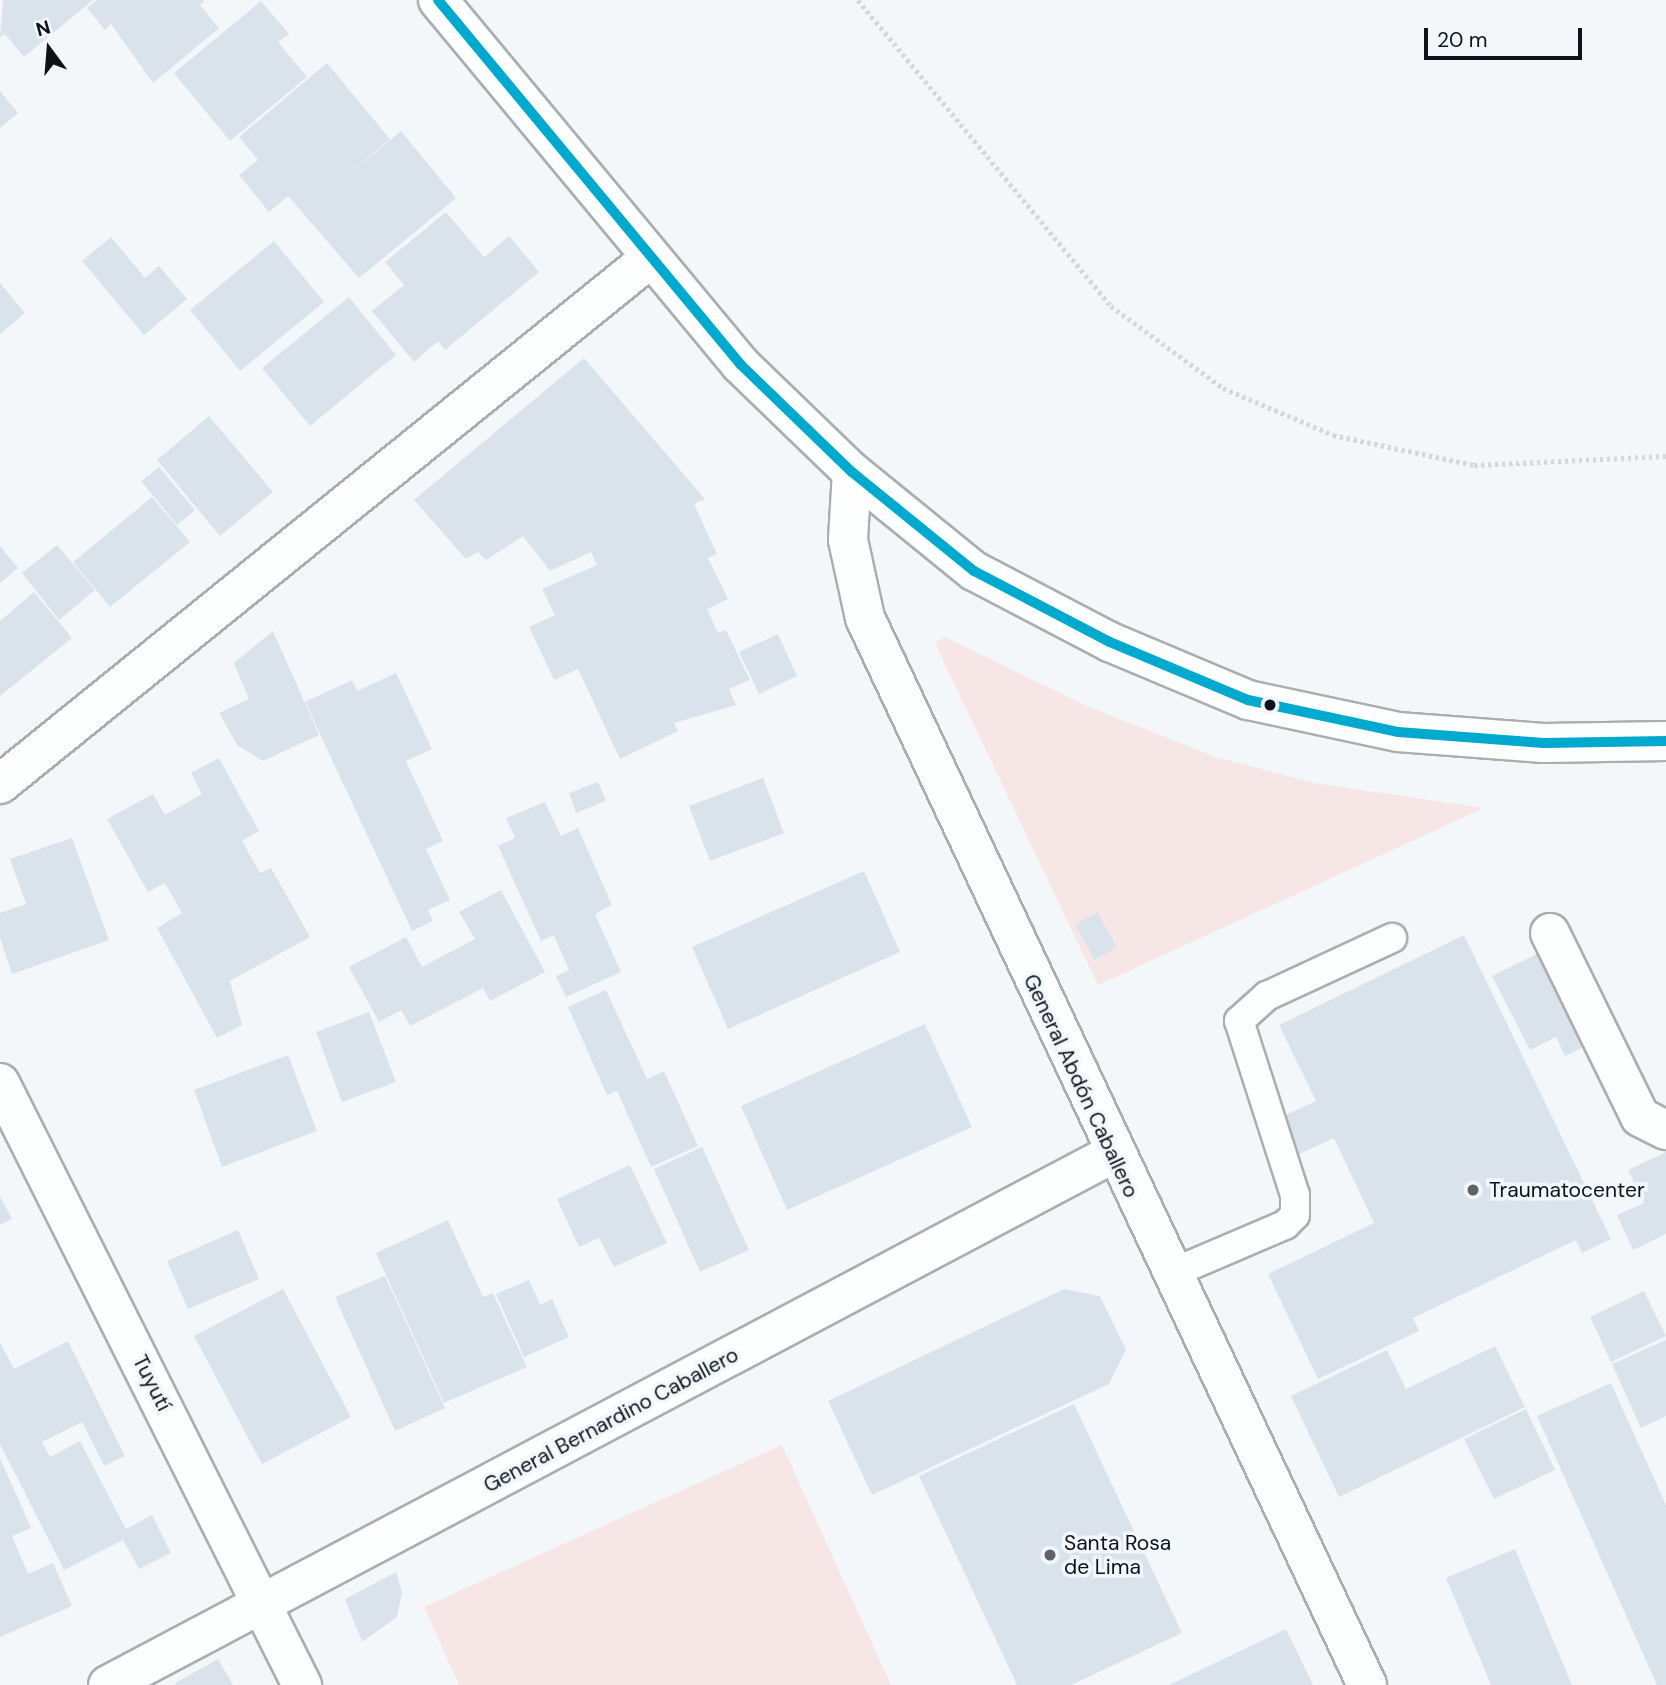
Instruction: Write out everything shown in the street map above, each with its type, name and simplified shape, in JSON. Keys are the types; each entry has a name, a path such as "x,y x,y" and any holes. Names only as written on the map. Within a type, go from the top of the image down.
{"street":[{"path":"438,0 648,260 740,364 852,472 974,571 1110,642 1248,700 1398,732 1544,743 1666,741"},
{"path":"0,784 648,260"},
{"name":"General Abdón Caballero","path":"852,472 848,540 865,618 1112,1154 1367,1685"},
{"path":"1550,933 1640,1117 1666,1130"},
{"name":"Tuyutí","path":"0,1083 265,1605 302,1685"},
{"name":"General Bernardino Caballero","path":"108,1685 265,1605 1112,1154"}],"lane":[{"path":"1170,1275 1286,1225 1295,1215 1295,1195 1239,1021 1267,996 1392,938"}],"path":[{"path":"858,0 1111,306 1223,388 1333,435 1474,465 1666,456"}],"shaded area":[{"path":"945,637 1087,706 1216,757 1314,783 1484,808 1098,985 940,654 936,642"},
{"path":"782,1445 891,1685 459,1685 424,1607"}],"building":[{"path":"3,0 93,0 24,57 5,34 0,37"},
{"path":"97,0 205,0 200,5 219,28 153,83 111,24 105,30 87,8"},
{"path":"261,1 289,34 278,42 307,77 230,141 174,73"},
{"path":"327,63 390,139 309,207 401,131 456,198 359,278 288,196 269,212 239,175 258,160 239,137"},
{"path":"0,91 18,113 0,128"},
{"path":"446,212 484,257 509,236 539,272 445,350 438,341 414,362 372,311 404,285 385,262"},
{"path":"111,237 145,278 159,266 187,299 144,335 82,261"},
{"path":"274,241 324,302 240,371 190,310"},
{"path":"0,283 25,313 0,334"},
{"path":"349,297 396,355 310,426 262,368"},
{"path":"584,358 705,499 694,504 717,554 708,558 728,599 707,609 718,633 726,630 750,680 729,689 736,705 674,723 678,731 620,759 578,669 554,680 529,627 555,615 542,589 597,565 591,552 550,571 523,536 486,560 478,552 466,559 414,500"},
{"path":"209,416 273,492 220,536 157,460"},
{"path":"159,467 195,510 177,525 141,481"},
{"path":"152,497 190,542 110,607 73,562"},
{"path":"57,545 95,590 59,620 22,573"},
{"path":"0,546 18,568 0,583"},
{"path":"34,592 72,638 0,696 0,621"},
{"path":"273,631 319,735 263,761 237,745 219,713 249,699 234,663"},
{"path":"778,634 797,676 759,694 739,652"},
{"path":"396,673 432,749 406,761 443,841 426,849 450,900 428,910 433,921 412,931 305,702 352,680 357,691"},
{"path":"219,758 259,831 242,841 260,873 271,868 310,937 230,981 242,1025 217,1038 157,928 182,913 165,883 148,892 107,819 153,794 165,815 202,794 191,773"},
{"path":"763,778 784,833 710,861 689,806"},
{"path":"598,782 606,801 576,813 569,793"},
{"path":"545,802 561,836 578,828 612,905 595,914 621,972 566,997 556,976 569,970 554,935 541,941 498,846 515,838 506,818"},
{"path":"72,838 109,940 12,974 0,938 0,913 26,904 10,859"},
{"path":"864,871 900,952 728,1029 692,947"},
{"path":"501,890 545,972 490,1001 483,988 410,1026 401,1010 379,1022 349,967 406,937 422,967 475,939 459,912"},
{"path":"1097,912 1117,947 1095,960 1075,925"},
{"name":"Traumatocenter","path":"1464,935 1611,1239 1582,1253 1576,1240 1413,1318 1419,1331 1318,1379 1268,1274 1374,1223 1334,1138 1295,1156 1277,1119 1316,1101 1279,1025"},
{"path":"1551,947 1598,1040 1565,1056 1556,1037 1530,1050 1492,976"},
{"path":"606,990 647,1079 664,1071 698,1146 651,1167 617,1091 607,1095 568,1007"},
{"path":"369,1012 396,1082 342,1102 316,1032"},
{"path":"925,1024 972,1127 787,1210 741,1106"},
{"path":"288,1055 317,1131 222,1167 194,1090"},
{"path":"702,1147 749,1250 700,1272 654,1169"},
{"path":"1666,1152 1666,1234 1633,1250 1617,1215 1644,1203 1628,1170"},
{"path":"630,1165 667,1243 614,1267 599,1238 579,1247 557,1199"},
{"path":"0,1196 12,1219 0,1225"},
{"path":"448,1220 483,1297 493,1293 527,1367 444,1403 376,1253"},
{"path":"238,1230 259,1279 188,1309 167,1261"},
{"path":"385,1276 445,1408 395,1431 335,1297"},
{"path":"529,1280 540,1305 552,1299 569,1337 524,1357 496,1294"},
{"path":"283,1289 351,1417 262,1464 194,1336"},
{"path":"1064,1289 1100,1296 1126,1350 1109,1384 872,1495 828,1401"},
{"path":"1644,1291 1666,1336 1611,1362 1590,1317"},
{"path":"1666,1340 1666,1416 1641,1428 1612,1364"},
{"path":"68,1341 125,1456 104,1466 82,1422 42,1442 50,1457 80,1441 126,1529 152,1515 171,1553 139,1569 123,1540 64,1570 0,1444 0,1342 14,1369"},
{"path":"1495,1346 1525,1407 1339,1497 1291,1396 1387,1350 1406,1389"},
{"path":"1611,1383 1666,1505 1666,1685 1657,1685 1537,1416"},
{"name":"Santa Rosa de Lima","path":"1074,1404 1182,1633 1071,1685 1017,1685 919,1476"},
{"path":"1526,1409 1555,1470 1494,1499 1464,1439"},
{"path":"0,1458 31,1528 12,1536 28,1574 53,1563 72,1606 0,1637"},
{"path":"1515,1549 1572,1685 1491,1685 1446,1578"},
{"path":"396,1572 402,1592 397,1617 362,1642 345,1599"},
{"path":"1286,1629 1313,1685 1169,1685"},
{"path":"218,1659 233,1685 176,1685 175,1683"}],"transit line":[{"path":"438,0 740,364 852,472 974,571 1110,642 1248,700 1398,732 1544,743 1666,741"}],"place":[{"name":"Traumatocenter","path":"1473,1190"},
{"name":"Santa Rosa de Lima","path":"1050,1555"}]}
